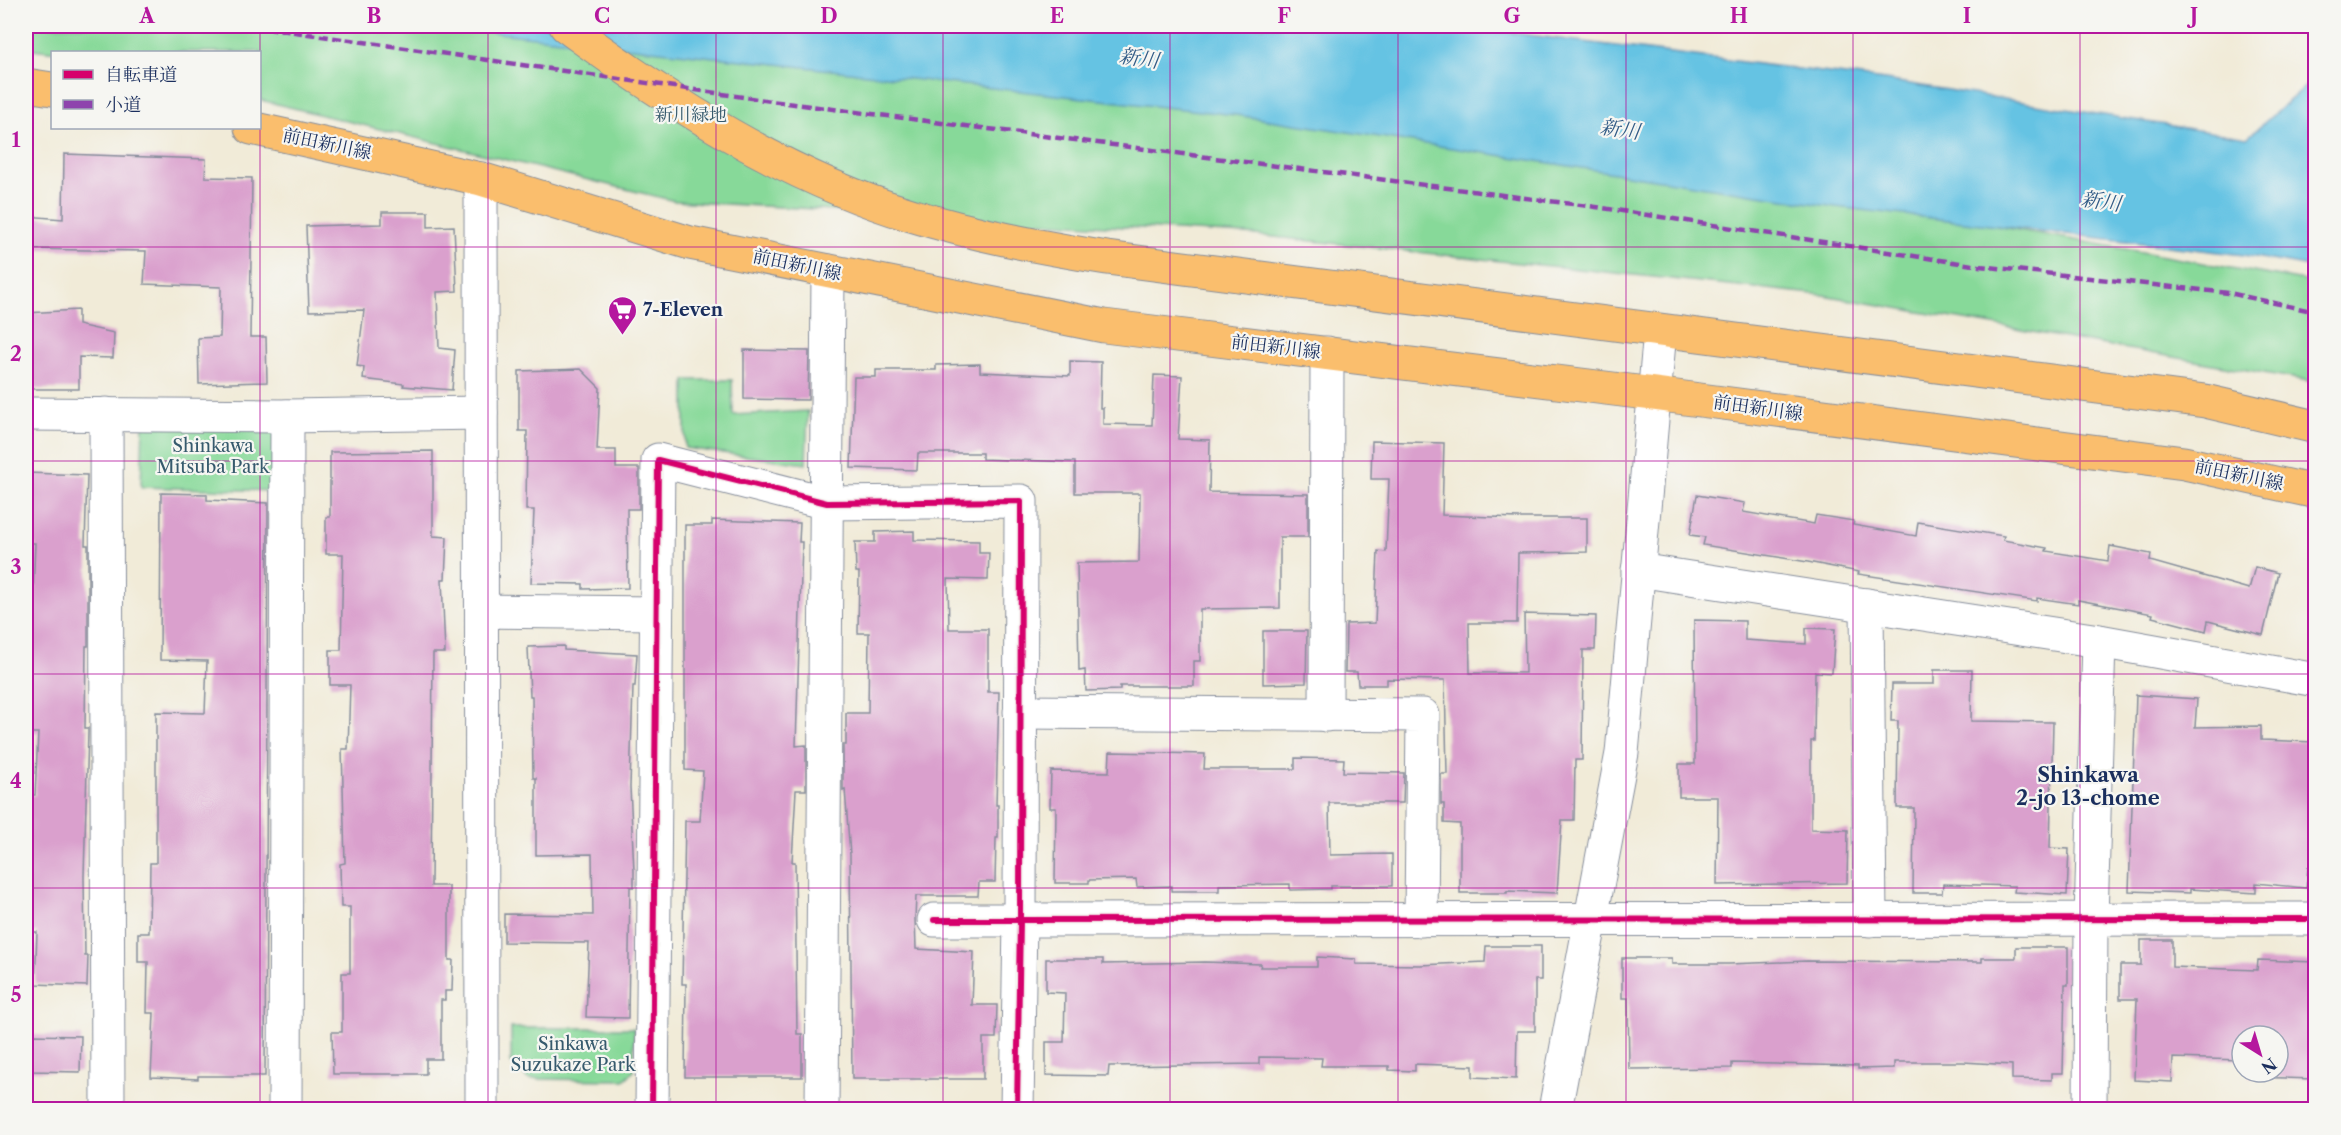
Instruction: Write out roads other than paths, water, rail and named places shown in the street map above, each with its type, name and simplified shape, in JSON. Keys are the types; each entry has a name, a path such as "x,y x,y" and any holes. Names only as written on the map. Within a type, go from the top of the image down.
{"main road":[{"path":"566,26 634,76 694,114 788,165 843,191 910,215 1041,247 2205,402 2316,427"},
{"path":"26,85 51,89"},
{"name":"前田新川線","path":"256,129 481,179 690,243 1104,326 2184,463 2316,492"}],"street":[{"path":"481,179 482,1110"},
{"path":"822,1110 828,271"},
{"path":"1555,1110 1622,753 1660,331"},
{"path":"1326,715 1327,353"},
{"path":"26,414 287,416 481,413"},
{"path":"106,414 108,1110"},
{"path":"285,1110 287,416"},
{"path":"652,1110 658,460 827,503 1021,501 1017,1110"},
{"path":"1638,570 2099,641 2316,680"},
{"path":"1867,605 1870,920"},
{"path":"482,611 656,613"},
{"path":"2090,1110 2091,919 2099,641"},
{"path":"1020,712 1423,716 1421,921"},
{"path":"934,920 2316,919"}],"water":[{"name":"新川","path":"435,26 1458,26 1885,80 2247,138 2315,78 2315,268 2244,255 1836,207 1236,115"}],"place":[{"name":"7-Eleven","path":"622,336"}],"district":[{"name":"Shinkawa 2-jo 13-chome","path":"2088,786"}],"park label":[{"name":"新川緑地","path":"691,115"},
{"name":"Shinkawa Mitsuba Park","path":"213,456"},
{"name":"Sinkawa Suzukaze Park","path":"573,1054"}]}
